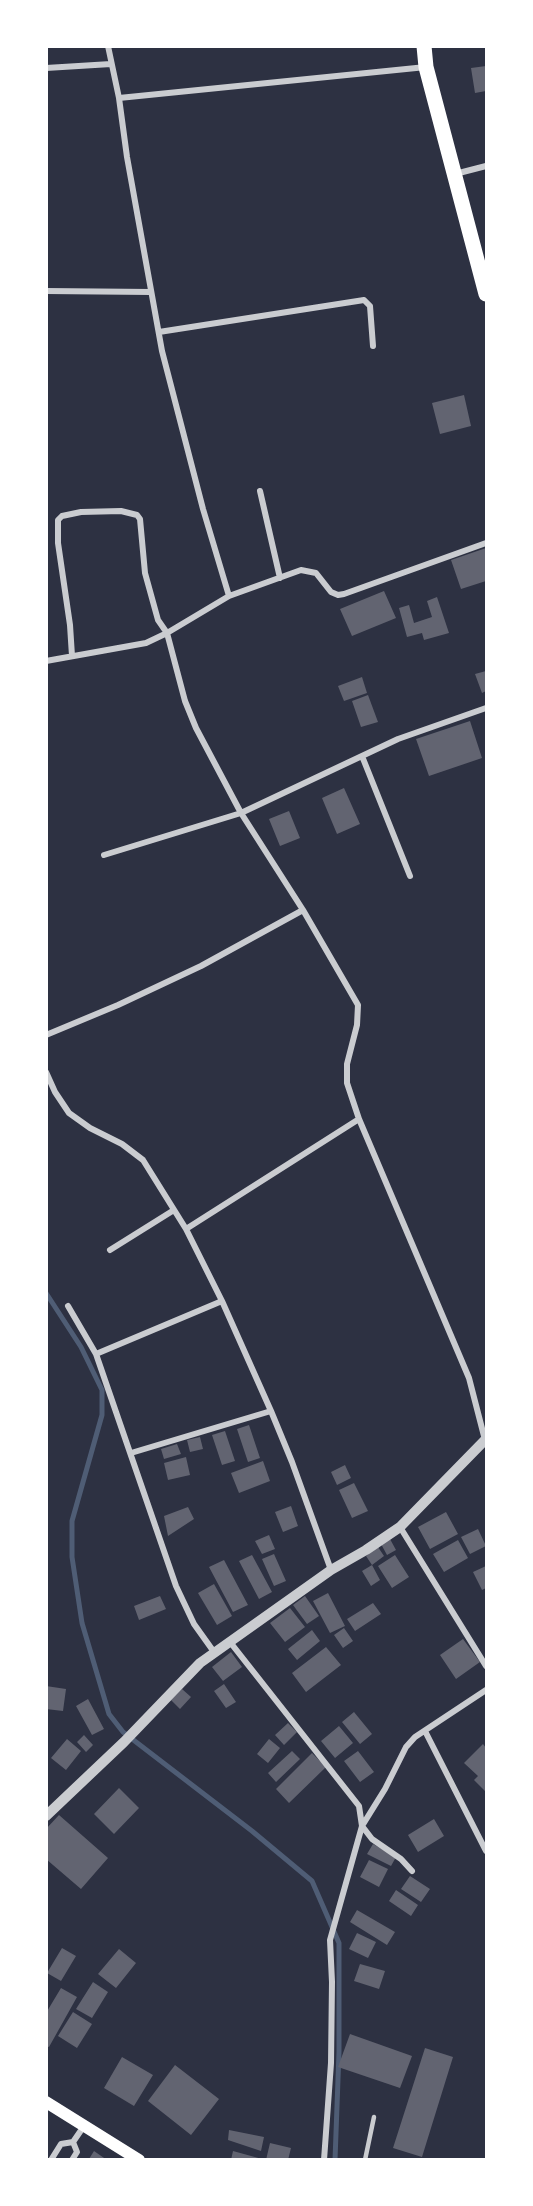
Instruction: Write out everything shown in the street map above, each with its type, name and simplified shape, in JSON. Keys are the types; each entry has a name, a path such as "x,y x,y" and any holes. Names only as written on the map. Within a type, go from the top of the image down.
{"main road":[{"path":"424,46 426,67 486,294"},
{"path":"46,2102 139,2160"}],"street":[{"path":"108,46 159,332 203,509 229,596"},
{"path":"46,68 111,64"},
{"path":"119,98 426,67"},
{"path":"454,174 486,166"},
{"path":"46,291 151,291"},
{"path":"159,332 364,300 368,301 370,306 373,346"},
{"path":"261,491 280,578"},
{"path":"46,1816 140,1727 200,1663 331,1570 400,1527 486,1439 469,1378 359,1119 348,1083 347,1064 350,1044 357,1025 358,1005 303,910 241,813 196,728 185,700 167,633 158,620 145,573 138,515 121,511 81,512 62,516 58,520 58,543 70,625 72,656"},
{"path":"46,661 146,643 229,596 301,570 309,570 322,578 326,588 338,595 486,543"},
{"path":"104,855 241,813 398,739 486,708"},
{"path":"362,756 410,876"},
{"path":"46,1035 201,966 303,910"},
{"path":"46,1072 69,1113 143,1160 186,1229 222,1301 271,1411 331,1570"},
{"path":"186,1229 359,1119"},
{"path":"110,1250 174,1210"},
{"path":"96,1354 222,1301"},
{"path":"68,1306 96,1354 185,1606 214,1652"},
{"path":"131,1453 271,1411"},
{"path":"400,1527 486,1666"},
{"path":"229,1641 359,1806 362,1826 372,1839 401,1859 412,1871"},
{"path":"324,2160 331,2063 330,1936 362,1826 385,1789 406,1747 425,1731 486,1690"},
{"path":"425,1731 486,1851"},
{"path":"51,2160 61,2144 73,2142 84,2126"},
{"path":"72,2160 77,2151 73,2142"}],"lane":[{"path":"365,2160 374,2117"}],"building":[{"path":"486,66 486,91 475,93 471,68"},
{"path":"464,395 471,426 440,434 432,403"},
{"path":"486,548 486,581 461,589 451,560"},
{"path":"384,591 396,618 352,636 340,609"},
{"path":"437,597 449,633 424,640 422,633 407,637 399,608 409,605 414,623 432,617 427,601"},
{"path":"486,671 486,691 482,693 475,674"},
{"path":"362,677 367,693 344,701 338,686"},
{"path":"368,695 378,722 361,727 352,701"},
{"path":"470,721 482,758 429,776 416,739"},
{"path":"344,788 360,824 337,834 322,798"},
{"path":"289,811 300,838 280,846 269,819"},
{"path":"249,1425 260,1458 248,1462 237,1429"},
{"path":"225,1431 235,1461 222,1465 212,1435"},
{"path":"200,1437 203,1449 190,1452 187,1440"},
{"path":"177,1444 181,1454 164,1459 161,1449"},
{"path":"186,1457 190,1475 168,1480 164,1463"},
{"path":"263,1461 270,1481 239,1493 231,1473"},
{"path":"345,1465 351,1478 337,1485 331,1472"},
{"path":"354,1483 368,1511 352,1518 339,1490"},
{"path":"291,1506 298,1526 283,1532 275,1512"},
{"path":"188,1507 194,1519 168,1536 164,1516"},
{"path":"446,1512 458,1534 430,1549 418,1527"},
{"path":"478,1529 486,1546 470,1554 461,1537"},
{"path":"269,1535 275,1549 262,1554 255,1541"},
{"path":"390,1539 396,1550 387,1555 381,1544"},
{"path":"458,1540 468,1558 444,1572 433,1554"},
{"path":"378,1547 384,1556 372,1565 366,1556"},
{"path":"274,1554 286,1581 274,1586 262,1559"},
{"path":"252,1555 272,1592 259,1599 239,1561"},
{"path":"395,1555 409,1577 392,1588 378,1566"},
{"path":"224,1560 248,1605 233,1612 209,1567"},
{"path":"372,1565 380,1580 371,1586 362,1571"},
{"path":"486,1566 486,1588 482,1590 473,1572"},
{"path":"214,1584 232,1616 217,1625 198,1593"},
{"path":"328,1593 345,1626 330,1633 313,1601"},
{"path":"160,1596 166,1609 139,1620 134,1606"},
{"path":"305,1596 319,1616 307,1624 293,1605"},
{"path":"373,1603 381,1614 355,1631 347,1619"},
{"path":"290,1608 305,1627 285,1642 270,1623"},
{"path":"344,1628 353,1641 343,1648 334,1635"},
{"path":"312,1630 320,1641 297,1660 288,1649"},
{"path":"463,1639 480,1662 456,1679 440,1655"},
{"path":"326,1647 341,1665 306,1692 292,1673"},
{"path":"231,1652 242,1667 223,1681 212,1667"},
{"path":"224,1684 236,1702 226,1708 214,1691"},
{"path":"46,1686 66,1689 63,1711 46,1709"},
{"path":"182,1689 191,1697 180,1709 171,1700"},
{"path":"88,1699 104,1729 92,1735 76,1706"},
{"path":"354,1712 372,1734 360,1744 342,1722"},
{"path":"288,1723 297,1732 284,1745 275,1735"},
{"path":"339,1726 353,1743 335,1758 321,1741"},
{"path":"84,1735 93,1745 86,1752 77,1742"},
{"path":"67,1739 81,1751 66,1770 51,1758"},
{"path":"269,1739 280,1748 268,1763 257,1754"},
{"path":"483,1744 486,1748 486,1792 474,1780 478,1776 464,1763"},
{"path":"292,1751 300,1759 276,1782 268,1773"},
{"path":"358,1751 374,1772 360,1782 344,1761"},
{"path":"312,1753 326,1767 289,1803 276,1789"},
{"path":"119,1788 139,1808 114,1834 94,1814"},
{"path":"59,1815 108,1858 81,1889 46,1859 46,1829"},
{"path":"434,1819 444,1836 418,1852 408,1835"},
{"path":"373,1844 396,1857 391,1866 367,1854"},
{"path":"369,1860 388,1869 379,1887 360,1877"},
{"path":"410,1876 430,1889 421,1902 401,1889"},
{"path":"396,1890 418,1905 411,1916 389,1901"},
{"path":"357,1910 395,1932 387,1945 350,1922"},
{"path":"357,1933 376,1942 368,1958 349,1949"},
{"path":"62,1948 76,1956 61,1981 47,1973"},
{"path":"119,1949 136,1963 116,1988 98,1974"},
{"path":"360,1964 385,1971 379,1989 354,1981"},
{"path":"93,1982 108,1992 92,2018 76,2009"},
{"path":"61,1988 77,1997 49,2047 46,2046 46,2013"},
{"path":"73,2012 92,2024 77,2048 58,2036"},
{"path":"350,2034 412,2056 400,2088 338,2067"},
{"path":"425,2048 453,2057 422,2157 393,2148"},
{"path":"122,2057 153,2075 134,2106 104,2088"},
{"path":"175,2065 219,2099 191,2135 148,2101"},
{"path":"229,2130 264,2137 261,2151 228,2140"},
{"path":"270,2143 291,2148 288,2160 266,2160"},
{"path":"94,2151 107,2160 89,2159"},
{"path":"233,2151 262,2159 231,2160"}],"waterway":[{"path":"46,1293 81,1347 102,1390 102,1415 72,1521 72,1557 82,1623 109,1714 123,1732 252,1831 312,1881 339,1943 339,2052 335,2160"}]}
